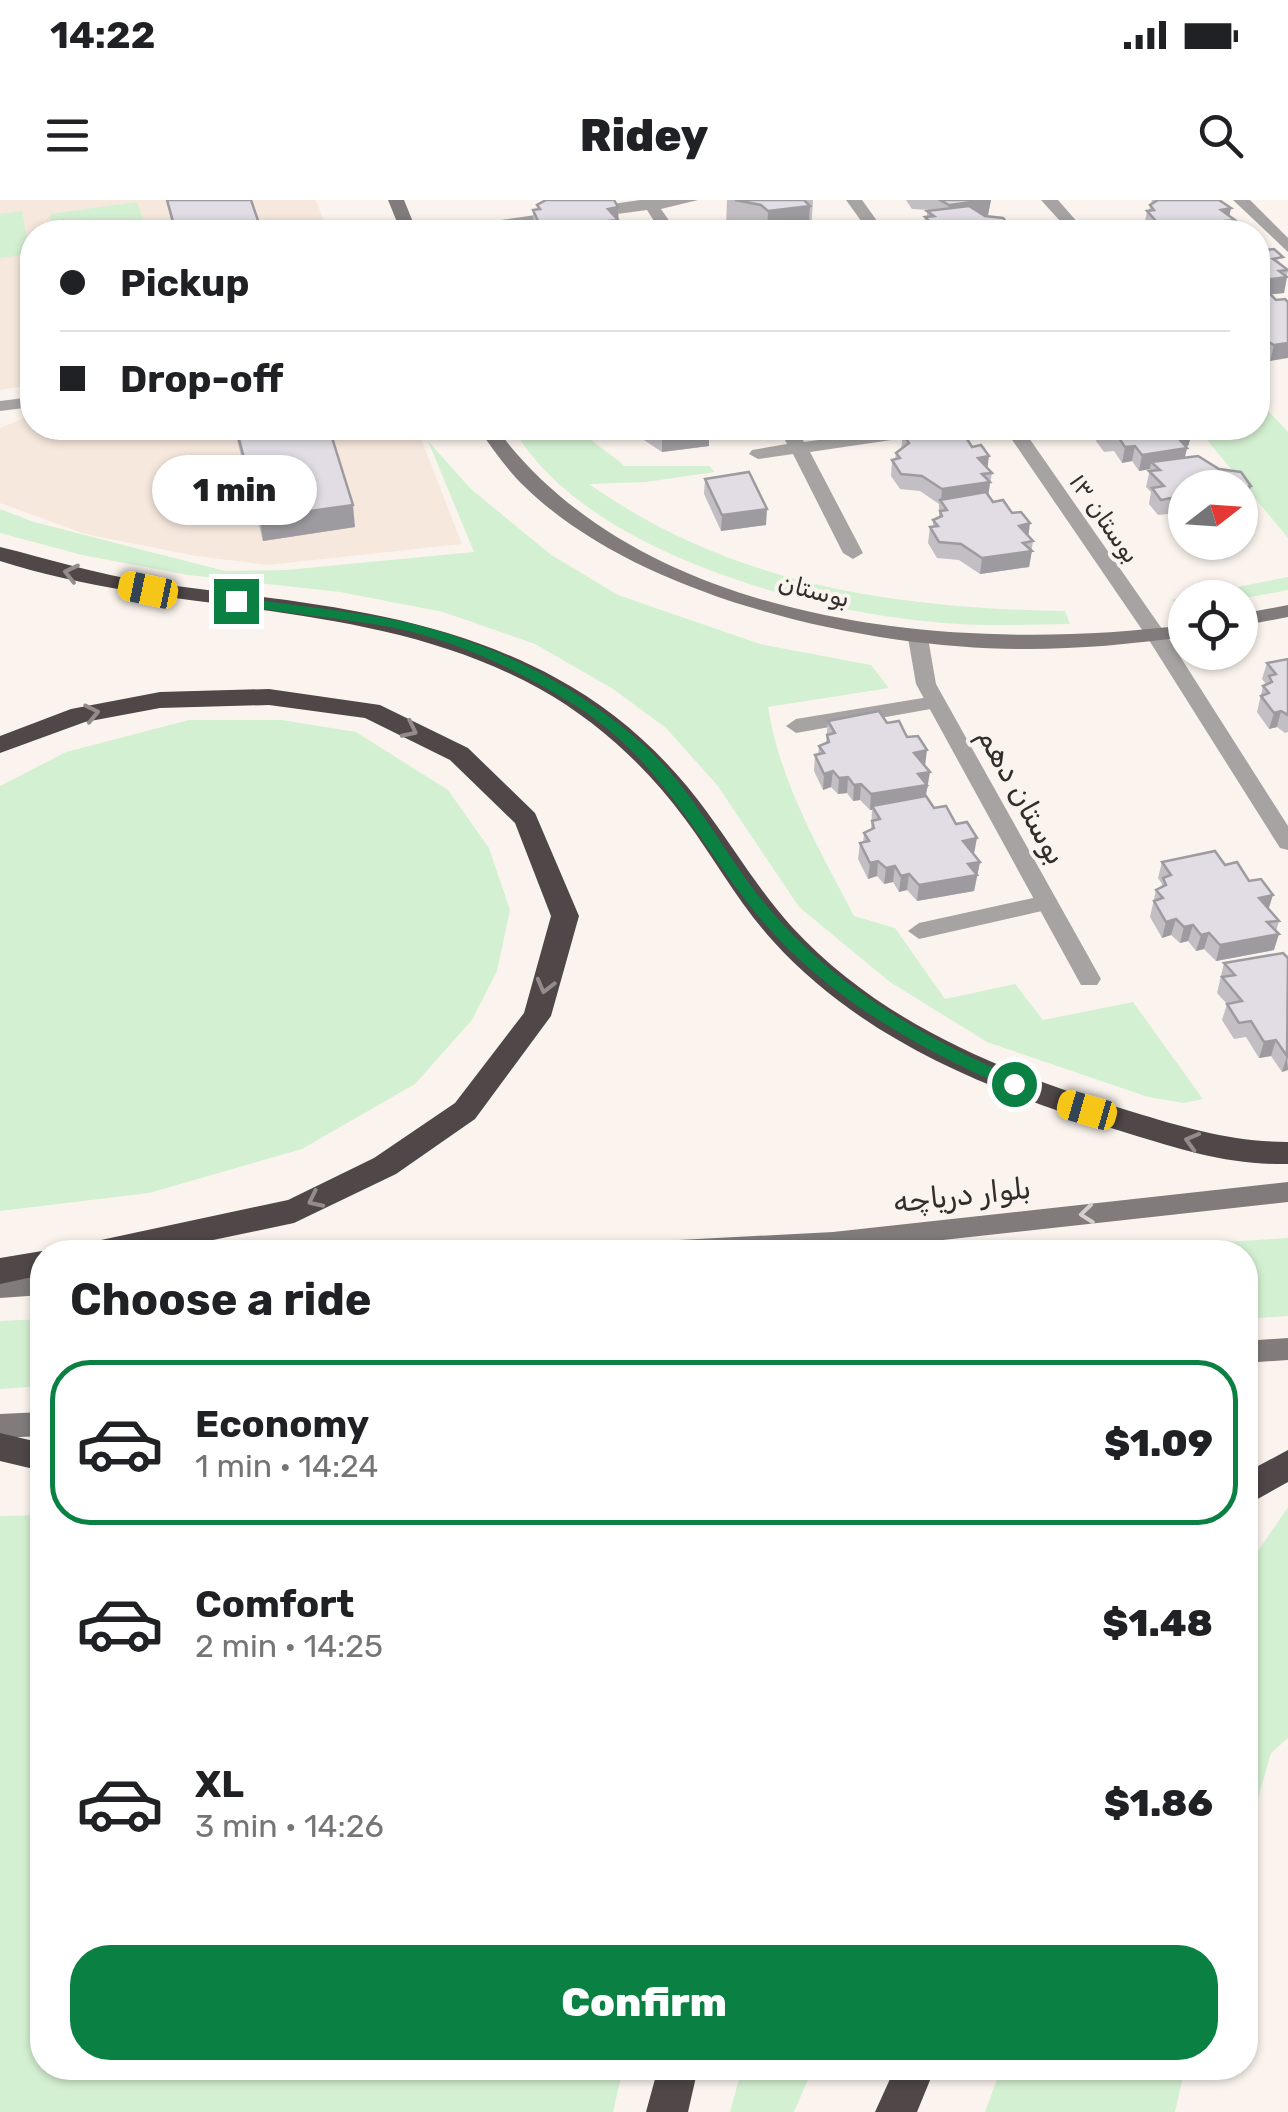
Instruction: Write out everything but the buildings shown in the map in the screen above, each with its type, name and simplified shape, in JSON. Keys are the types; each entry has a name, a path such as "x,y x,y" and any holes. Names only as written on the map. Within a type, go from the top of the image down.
{"highway":[{"path":"0,554 148,590 395,624 525,672 584,706 649,758 696,815 754,901 836,985 942,1053 1050,1100 1233,1152 1288,1153"},
{"path":"0,745 80,715 160,700 269,697 371,711 459,754 526,819 565,916 537,1016 464,1111 385,1166 294,1211 157,1240"},
{"path":"0,1271 30,1265"},
{"path":"0,1447 30,1455"},
{"path":"1258,1483 1288,1464"},
{"path":"667,2112 675,2080"},
{"path":"896,2112 910,2080"}],"street":[{"path":"531,220 650,202 690,200"},
{"path":"1049,200 1067,220"},
{"path":"1241,200 1261,220"},
{"path":"1270,229 1288,247"},
{"name":"بوستان","path":"497,440 534,486 603,537 682,575 802,616 918,638 1028,644 1168,634"},
{"path":"795,440 853,553"},
{"path":"758,454 855,440"},
{"name":"بوستان ۱۳","path":"1021,440 1157,636 1288,843"},
{"path":"1258,617 1288,611"},
{"name":"بوستان دهم","path":"918,638 926,684 1089,979"},
{"path":"796,726 936,702"},
{"path":"919,931 1047,903"},
{"name":"بلوار دریاچه","path":"851,1240 1288,1192"},
{"path":"0,1287 30,1286"},
{"path":"1258,1351 1288,1349"},
{"path":"0,1426 30,1425"}],"shaded area":[{"path":"0,200 316,200 324,220 20,220 20,387 0,390"},
{"path":"20,420 20,440 422,440 462,544 268,565 196,556 85,534 0,503 0,428"}],"green space":[{"path":"137,202 143,220 51,220 50,214"},
{"path":"22,211 20,255 0,258 0,214"},
{"path":"1270,413 1288,432 1288,538 1258,502 1258,470 1232,470 1207,440 1270,440"},
{"path":"522,440 592,440 624,466 709,466 715,472 646,482 589,484 700,546 758,568 877,596 938,604 1065,611 1070,624 924,621 872,614 755,586 696,565 639,538 587,507 545,470"},
{"path":"428,441 471,489 550,554 618,595 760,644 871,665 889,688 768,707 791,789 854,916 895,928 945,999 1015,984 1043,1020 1133,1002 1203,1099 1184,1103 1148,1097 987,1042 890,982 799,907 717,785 666,728 613,689 535,644 443,612 340,592 188,575 82,555 0,533 0,509 34,522 225,571 286,570 474,552"},
{"path":"1288,577 1288,590 1258,596 1258,583"},
{"path":"189,720 282,720 356,732 448,790 489,848 510,910 497,971 472,1020 415,1084 302,1149 149,1193 0,1211 0,786 66,752"},
{"path":"1288,1238 1288,1316 1258,1318 1255,1240"},
{"path":"30,1320 30,1387 0,1389 0,1321"},
{"path":"1288,1507 1288,1738 1271,1753 1258,1798 1258,1551"},
{"path":"30,1515 30,2080 620,2080 613,2112 0,2112 0,1516"},
{"path":"739,2080 808,2080 794,2112 730,2112"},
{"path":"997,2080 1182,2080 1175,2112 985,2112"}],"route":[{"path":"236,601 395,624 525,672 584,706 649,758 696,815 754,901 836,985 942,1053 1014,1084"}]}
